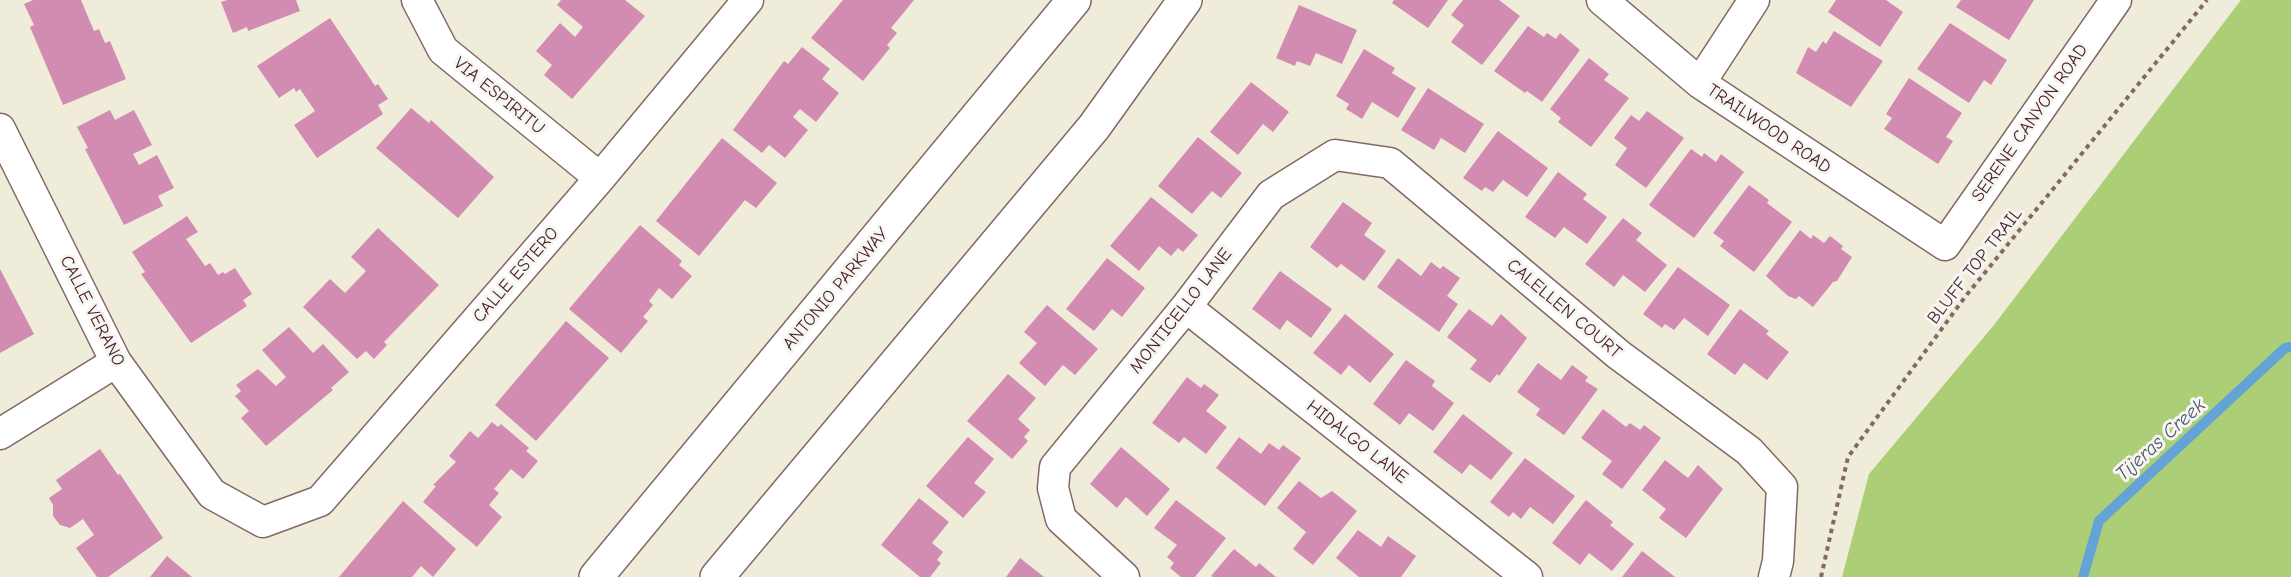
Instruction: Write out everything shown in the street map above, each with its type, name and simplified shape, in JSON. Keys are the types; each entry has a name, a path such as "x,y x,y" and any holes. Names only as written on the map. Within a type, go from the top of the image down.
{"main road":[{"name":"ANTONIO PARKWAY","path":"596,577 1074,0"},
{"path":"717,577 1094,127 1185,0"}],"street":[{"name":"VIA ESPIRITU","path":"417,0 443,50 600,178"},
{"name":"CALLE ESTERO","path":"263,522 320,501 600,178 748,0"},
{"name":"TRAILWOOD ROAD","path":"1602,0 1700,83 1945,245"},
{"path":"1700,83 1754,0"},
{"name":"SERENE CANYON ROAD","path":"1945,245 2116,0"},
{"name":"CALLE VERANO","path":"0,129 116,362 212,494 263,522"},
{"name":"MONTICELLO LANE","path":"1124,577 1061,519 1053,488 1055,466 1186,308 1271,195 1335,155"},
{"name":"CALELLEN COURT","path":"1335,155 1390,163 1619,355 1749,451 1782,488 1778,561 1774,577"},
{"name":"HIDALGO LANE","path":"1186,308 1527,577"},
{"path":"0,434 116,362"}],"path":[{"name":"BLUFF TOP TRAIL","path":"1821,577 1848,457 1965,297 2207,0"}],"green space":[{"path":"2241,0 2291,0 2291,577 1842,577 1869,474 1994,325"}],"building":[{"path":"33,0 81,0 94,31 99,29 105,43 110,41 126,79 63,105 30,27 34,25 24,4"},
{"path":"227,0 296,0 300,11 248,31 247,27 233,33 221,2"},
{"path":"561,0 625,0 645,16 572,99 544,75 552,65 536,51 560,23 575,37 583,27 557,5"},
{"path":"843,0 914,0 891,28 897,33 887,45 890,48 863,81 811,38"},
{"path":"1394,0 1448,0 1428,28 1392,3"},
{"path":"1463,0 1499,0 1520,16 1482,65 1451,42 1464,25 1451,15"},
{"path":"1836,0 1886,0 1903,12 1880,47 1828,12"},
{"path":"1961,0 2034,0 2009,40 1956,7"},
{"path":"1299,5 1357,30 1342,64 1316,53 1310,66 1297,61 1295,66 1276,58"},
{"path":"330,18 375,86 378,84 388,99 378,105 383,114 317,158 294,125 315,111 300,89 296,92 294,88 279,98 257,66"},
{"path":"1950,23 2007,60 1991,85 1984,80 1969,103 1917,69"},
{"path":"1528,26 1544,37 1547,33 1556,39 1560,33 1580,50 1542,102 1494,71"},
{"path":"1834,31 1883,61 1851,107 1796,73 1808,47 1816,52 1823,41 1826,44"},
{"path":"802,47 830,69 822,79 839,93 816,122 800,109 793,117 808,130 785,158 769,145 762,153 733,130 784,61 788,64"},
{"path":"1364,49 1395,68 1392,73 1416,88 1398,118 1372,102 1362,119 1346,109 1349,104 1336,96"},
{"path":"1589,58 1609,74 1604,80 1629,98 1591,147 1558,122 1561,118 1550,109"},
{"path":"1909,78 1962,113 1946,137 1953,141 1938,164 1884,129 1892,118 1886,114"},
{"path":"1251,82 1289,112 1273,132 1263,124 1238,155 1210,132"},
{"path":"1428,88 1484,124 1465,153 1441,138 1434,150 1401,130"},
{"path":"411,108 429,123 431,120 494,177 458,218 376,148"},
{"path":"110,110 115,120 134,110 152,145 133,154 139,165 157,155 174,188 158,196 163,206 124,225 85,149 88,148 77,127"},
{"path":"1647,111 1684,138 1646,188 1615,165 1627,148 1614,138 1631,115 1639,121"},
{"path":"1498,131 1548,168 1527,197 1503,180 1493,192 1485,187 1482,191 1463,178"},
{"path":"1198,137 1242,173 1221,198 1212,191 1192,214 1158,186"},
{"path":"722,138 777,183 756,208 745,200 699,256 656,221"},
{"path":"1691,149 1702,157 1704,153 1716,162 1721,154 1744,172 1694,238 1649,205"},
{"path":"1558,172 1587,194 1583,199 1607,217 1587,244 1564,227 1555,238 1525,217"},
{"path":"1749,185 1769,200 1767,203 1792,222 1754,272 1720,246 1724,241 1713,233"},
{"path":"1151,197 1198,235 1183,252 1178,248 1171,256 1159,246 1139,271 1110,246"},
{"path":"1343,202 1372,223 1364,235 1386,251 1364,281 1341,264 1337,268 1310,247"},
{"path":"187,216 198,232 186,239 205,266 210,263 218,275 235,268 252,294 243,300 247,306 191,343 141,274 145,272 132,252"},
{"path":"1623,218 1642,233 1636,240 1667,265 1645,292 1623,275 1614,287 1585,264"},
{"path":"640,225 682,261 679,265 692,276 672,299 659,288 649,301 653,305 643,317 648,321 621,353 569,309"},
{"path":"378,228 439,285 384,342 387,345 374,359 366,351 357,359 303,307 330,279 345,293 366,271 351,257"},
{"path":"1800,230 1811,239 1813,235 1824,243 1830,236 1843,246 1841,249 1852,257 1837,281 1833,282 1813,307 1799,296 1796,299 1788,296 1766,276"},
{"path":"1107,258 1145,288 1122,317 1112,309 1094,331 1066,309"},
{"path":"1398,258 1421,276 1431,262 1440,269 1443,266 1460,278 1447,296 1458,304 1439,332 1377,287"},
{"path":"1678,267 1730,305 1708,336 1684,318 1674,330 1665,324 1662,328 1643,314"},
{"path":"0,269 34,334 0,353"},
{"path":"1280,271 1332,309 1311,338 1287,320 1280,330 1252,309"},
{"path":"1047,305 1098,349 1075,375 1063,365 1045,386 1019,363 1037,343 1024,332"},
{"path":"1469,309 1492,326 1501,314 1527,338 1499,376 1497,374 1490,383 1470,369 1477,360 1447,337"},
{"path":"1740,309 1769,331 1766,334 1789,352 1767,380 1744,363 1735,375 1707,354"},
{"path":"1345,314 1394,354 1370,383 1349,365 1341,375 1313,353"},
{"path":"566,321 609,358 536,441 495,405"},
{"path":"289,327 313,353 323,344 349,372 331,388 333,390 266,446 241,418 249,411 235,396 241,391 236,385 258,369 276,386 286,377 262,350"},
{"path":"1406,360 1435,381 1432,386 1454,403 1433,431 1409,413 1400,425 1373,404"},
{"path":"1538,363 1561,380 1572,365 1588,377 1585,381 1598,389 1564,435 1536,415 1540,409 1517,392"},
{"path":"1008,374 1036,398 1018,419 1030,430 1024,437 1028,441 1012,459 967,421"},
{"path":"1187,377 1201,388 1204,384 1219,395 1206,411 1227,427 1206,454 1184,437 1179,443 1152,423"},
{"path":"1603,409 1626,427 1630,423 1640,430 1644,425 1661,438 1622,489 1602,474 1612,461 1581,438"},
{"path":"1463,414 1513,453 1491,480 1470,464 1462,474 1433,452"},
{"path":"492,422 498,427 501,424 529,448 526,451 538,461 523,479 511,469 494,489 499,493 489,505 502,517 477,547 423,502 436,486 433,485 456,462 449,456 470,431 478,438"},
{"path":"968,437 994,459 974,483 986,492 963,518 926,486"},
{"path":"1239,437 1261,454 1269,443 1279,450 1283,445 1301,458 1265,506 1216,468"},
{"path":"1121,447 1170,489 1147,516 1126,497 1117,508 1090,484"},
{"path":"100,449 118,475 120,474 163,538 108,577 97,577 76,548 94,535 83,519 70,528 60,525 53,516 53,505 49,498 62,489 56,480"},
{"path":"1525,458 1575,496 1553,524 1530,507 1521,519 1513,512 1509,517 1490,502"},
{"path":"1665,460 1688,478 1698,465 1723,489 1686,538 1659,518 1666,509 1642,490"},
{"path":"1299,481 1321,498 1332,491 1357,511 1313,565 1293,549 1306,532 1277,508"},
{"path":"919,498 949,522 932,543 943,552 937,560 941,563 930,577 920,577 881,545"},
{"path":"1176,500 1226,538 1195,577 1181,577 1170,568 1174,563 1167,557 1177,545 1154,528"},
{"path":"1586,500 1613,522 1610,525 1634,544 1612,571 1589,553 1580,565 1552,543"},
{"path":"403,501 456,549 433,577 421,566 412,577 339,577"},
{"path":"1358,530 1381,547 1388,536 1416,556 1401,577 1359,577 1336,558"},
{"path":"1234,549 1256,567 1259,563 1276,577 1211,576"},
{"path":"1642,551 1675,577 1622,577"},
{"path":"167,556 192,577 150,577"},
{"path":"1020,558 1044,577 1006,577"}],"waterway":[{"name":"Tijeras Creek","path":"2083,577 2099,521 2285,348 2291,347"}]}
